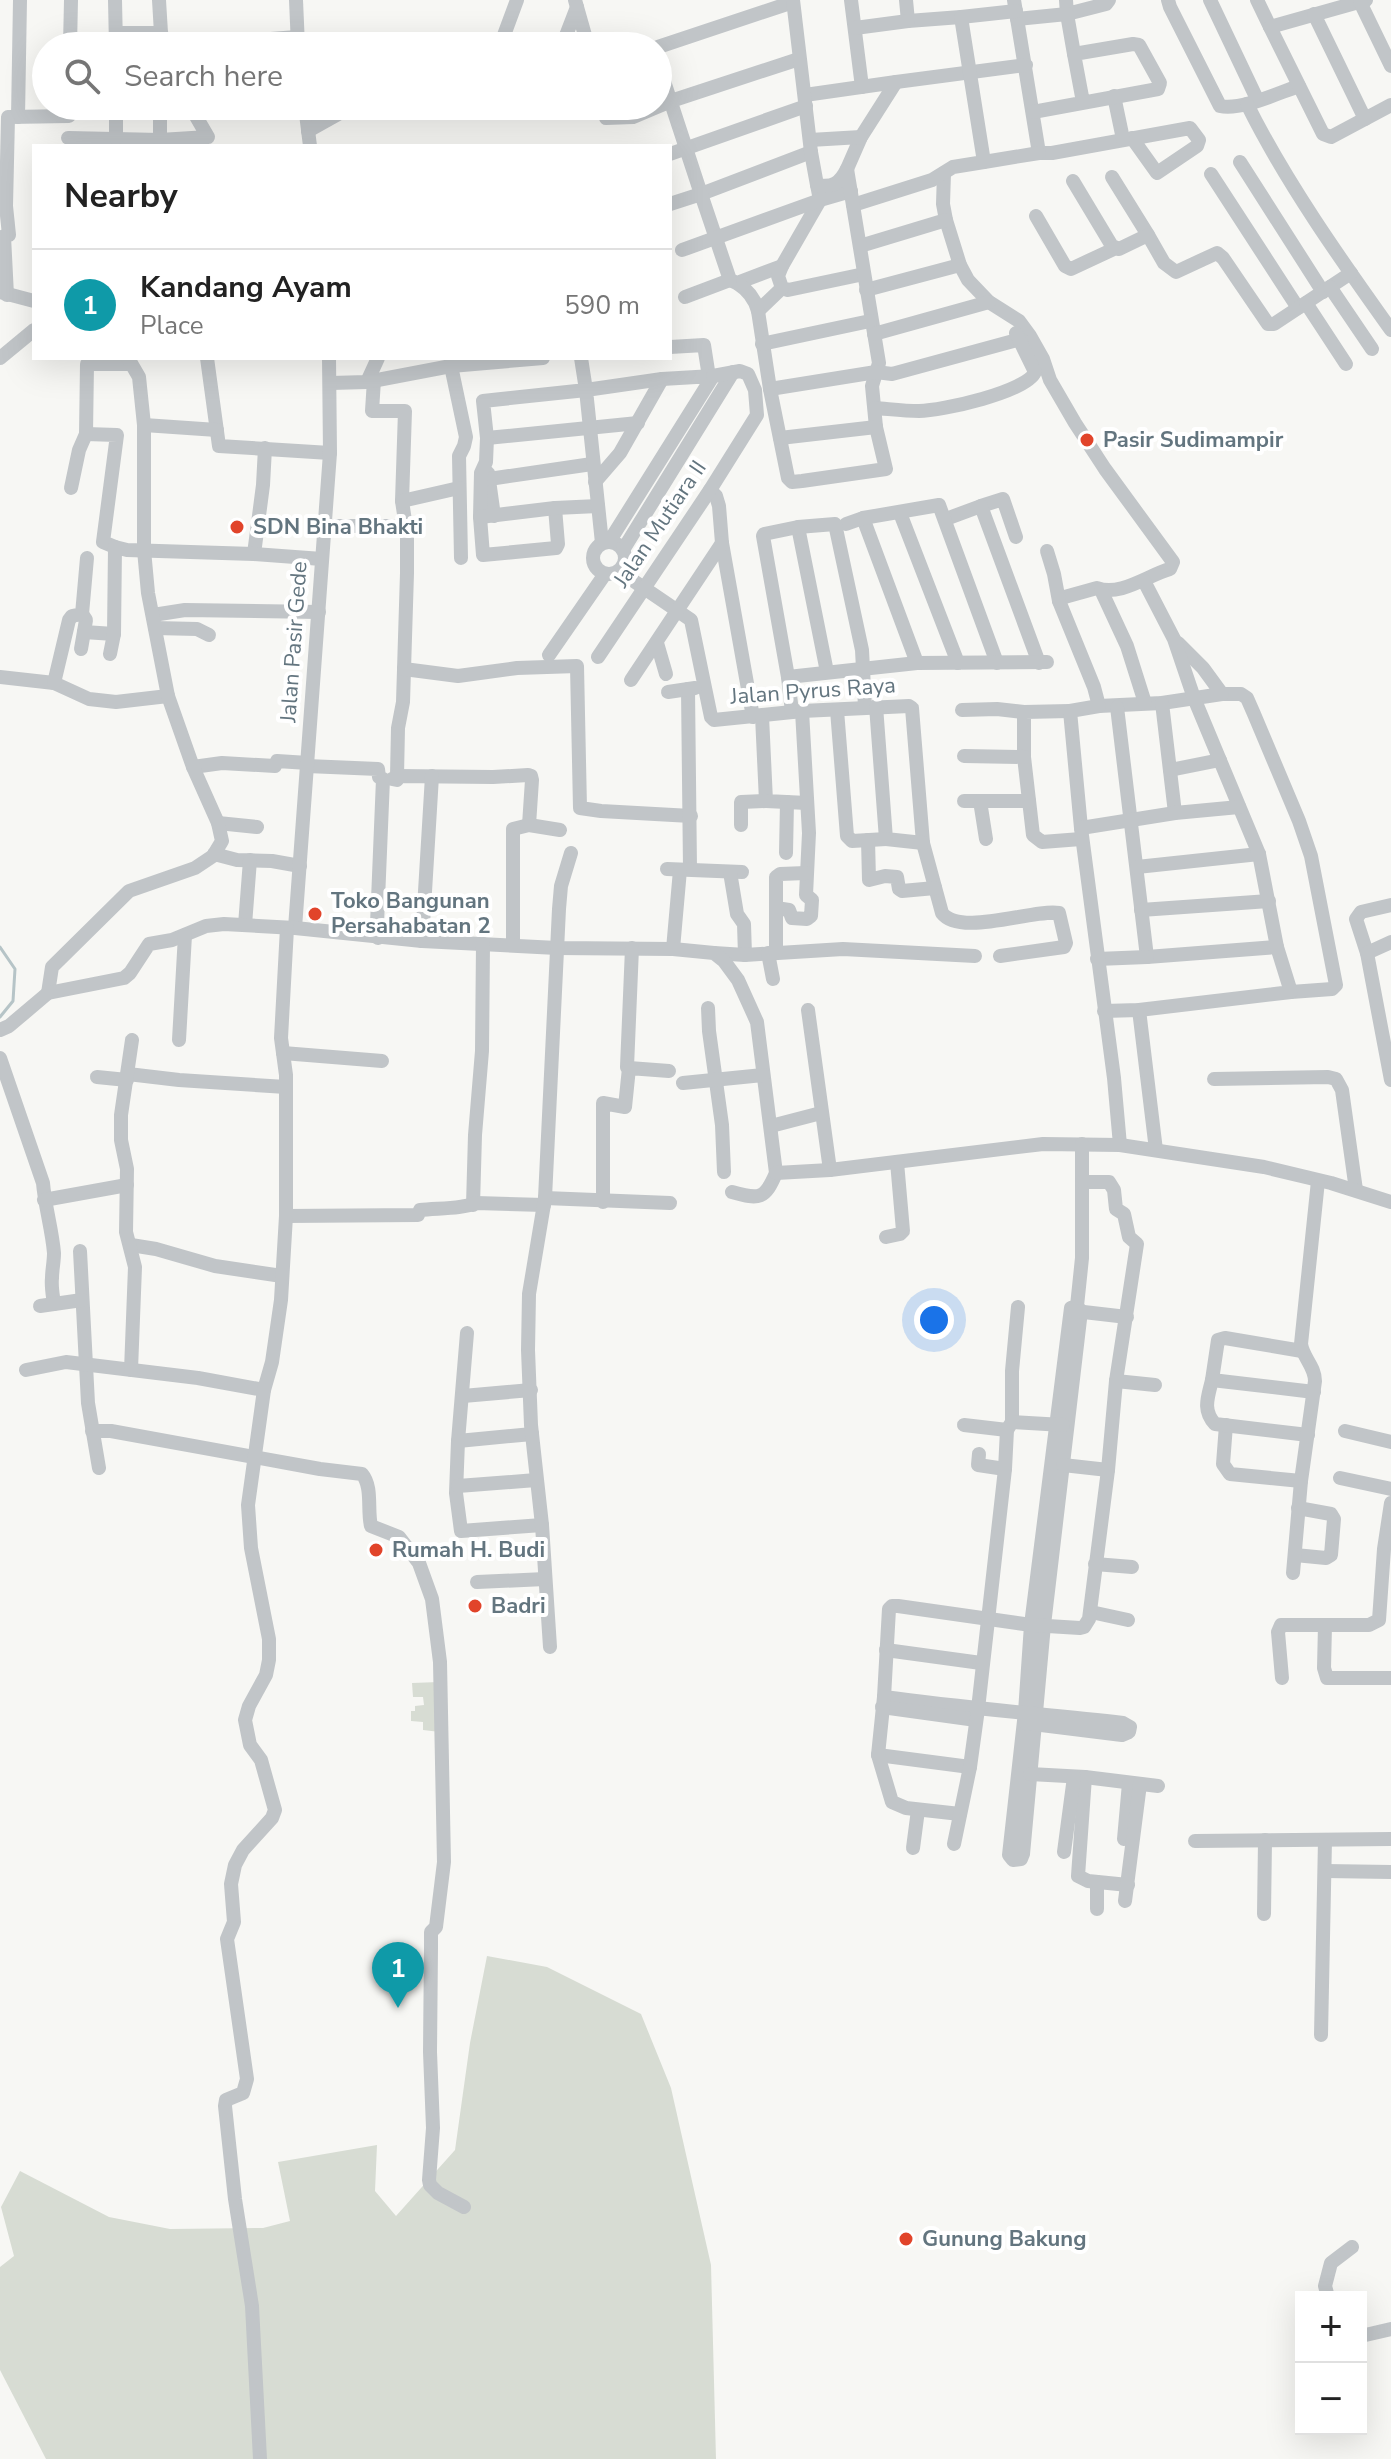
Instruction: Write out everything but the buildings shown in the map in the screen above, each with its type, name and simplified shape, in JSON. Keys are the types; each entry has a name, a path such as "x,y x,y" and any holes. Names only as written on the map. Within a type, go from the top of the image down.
{"street":[{"path":"20,0 9,117 6,206 9,235 4,236 4,294 32,301"},
{"path":"70,32 71,0"},
{"path":"115,0 116,32"},
{"path":"159,0 163,32"},
{"path":"296,0 297,32"},
{"path":"505,32 517,0"},
{"path":"851,0 862,87"},
{"path":"906,0 908,21"},
{"path":"975,0 977,16"},
{"path":"1168,0 1220,106 1252,102 1299,86"},
{"path":"1210,0 1262,134 1391,330"},
{"path":"1257,0 1326,137 1391,105"},
{"path":"672,42 793,1 818,193 778,276 782,288"},
{"path":"1270,27 1363,1 1391,66"},
{"path":"855,28 1112,3"},
{"path":"567,32 576,4"},
{"path":"576,4 584,32"},
{"path":"1066,7 1083,102"},
{"path":"1016,10 1039,153"},
{"path":"1314,14 1365,119"},
{"path":"961,17 984,162"},
{"path":"1033,112 1158,89 1160,83 1139,45 1074,54"},
{"path":"672,101 799,59"},
{"path":"672,153 805,100 862,87 1026,65"},
{"path":"682,250 716,238 837,183 877,109 896,82"},
{"path":"818,193 852,198 932,180 953,167 1127,139 1114,96"},
{"path":"672,104 716,238 734,281 748,291 756,303 770,389 788,478 792,482 886,469 876,427 872,386 879,363 847,169"},
{"path":"9,117 32,115"},
{"path":"69,120 68,142 116,138 201,141 194,120"},
{"path":"116,120 116,138"},
{"path":"160,120 160,140"},
{"path":"309,138 332,120"},
{"path":"672,203 701,194 810,146 861,137"},
{"path":"1240,162 1326,290 1372,349"},
{"path":"875,408 944,409 1003,391 1030,380 1035,372 1021,339 968,280 960,265 943,204 944,173"},
{"path":"1211,174 1346,364"},
{"path":"1112,177 1164,263 1176,272 1217,253 1268,324 1274,324 1351,273"},
{"path":"1073,181 1116,248"},
{"path":"1036,216 1065,266 1071,269 1148,235"},
{"path":"860,246 946,220"},
{"path":"758,311 782,288 865,282 960,265"},
{"path":"685,297 782,266"},
{"path":"762,344 994,306 1019,321 1043,359 1050,380 1075,423 1173,564 1170,569 1149,577 1101,590 1097,588 1059,601"},
{"path":"0,358 32,332"},
{"path":"770,389 876,372 892,374 1021,339"},
{"path":"672,347 704,345 711,376 605,542 595,550 593,559 597,568 612,572 679,610"},
{"path":"207,360 219,446 330,453"},
{"name":"Jalan Pasir Gede","path":"260,2459 252,2306 235,2199 225,2106 226,2100 243,2093 247,2079 228,1942 234,1922 231,1884 239,1857 272,1818 275,1810 261,1760 250,1745 245,1720 266,1675 269,1660 269,1639 255,1577 248,1505 253,1457 281,1300 286,1216 283,1053 291,928 300,866 308,765 330,453 329,360"},
{"path":"377,360 371,381 372,411 405,411 402,501 407,573 403,702 390,778 378,938"},
{"path":"331,383 371,381 451,366 508,360"},
{"path":"581,360 591,429 592,464 605,542"},
{"path":"48,993 52,967 129,891 195,868 214,854 222,841 218,823 193,767 168,696 144,550 144,425 139,377 130,361 88,361 86,434 79,450 71,488"},
{"path":"451,366 466,437 459,456 461,558"},
{"name":"Jalan Mutiara II","path":"598,657 757,415 751,379 744,371 733,372"},
{"path":"555,508 558,544 552,550 485,556 489,479 484,400 733,372"},
{"path":"549,655 612,572 624,564 623,550 733,372"},
{"path":"595,482 620,453 662,379"},
{"path":"487,438 638,423"},
{"path":"144,425 217,430"},
{"path":"780,438 876,427"},
{"path":"86,434 117,435 103,542 115,547 144,550 322,559"},
{"path":"254,554 265,448"},
{"path":"486,462 481,473 487,517"},
{"path":"489,479 592,464"},
{"path":"402,501 459,488"},
{"path":"710,490 719,506 722,543 758,716 766,801"},
{"path":"946,519 1003,499 1016,537"},
{"path":"846,524 863,518 937,504 940,506 997,663"},
{"path":"487,517 598,506"},
{"path":"788,677 917,663 1043,662 981,506"},
{"path":"900,513 958,663"},
{"path":"863,518 917,663"},
{"path":"776,908 789,910 792,918 810,918 812,900 806,895 809,833 797,712 762,538 764,534 835,524 862,650 886,839"},
{"path":"325,526 406,526"},
{"path":"798,527 827,672"},
{"path":"605,542 617,544 623,550"},
{"path":"631,680 722,543"},
{"path":"110,654 114,634 115,547"},
{"path":"1047,551 1059,601 1099,706"},
{"path":"81,649 86,620 82,614 87,558"},
{"path":"1149,577 1194,698 1259,854 1277,947 1291,992"},
{"path":"1101,590 1127,646 1145,703"},
{"path":"154,622 185,610 319,612"},
{"name":"Jalan Pyrus Raya","path":"679,610 691,620 712,719 870,707 912,708 923,843"},
{"path":"54,683 69,620 82,614"},
{"path":"154,622 197,629 209,635"},
{"path":"84,632 114,634"},
{"path":"1174,639 1203,668 1222,694"},
{"path":"657,643 666,674"},
{"path":"404,669 458,676 517,668 577,666 580,808 691,816"},
{"path":"0,677 54,683 89,699 116,702 168,696"},
{"path":"668,692 706,685"},
{"path":"673,949 679,869 691,816 688,689"},
{"path":"962,710 1070,711 1222,694 1241,694 1247,698 1311,856 1336,985 1332,989 1104,1011"},
{"path":"1162,703 1175,813"},
{"path":"1117,707 1147,957"},
{"path":"837,710 846,834 852,841 886,839 923,843 946,920 995,921 1059,913 1065,946 1053,957 1000,956"},
{"path":"1070,711 1081,834 1120,1145"},
{"path":"1024,712 1024,757 1033,835 1042,842 1175,813 1239,807"},
{"path":"964,756 1024,757"},
{"path":"1170,770 1220,760"},
{"path":"193,767 222,763 275,766 277,761 378,769 379,777 390,778 531,776 529,825"},
{"path":"422,941 432,776"},
{"path":"964,801 1029,801"},
{"path":"980,801 986,839"},
{"path":"741,825 741,802 807,803"},
{"path":"786,853 787,802"},
{"path":"218,823 257,827"},
{"path":"513,945 513,829 529,825 560,830"},
{"path":"868,840 869,880 897,877 902,891 935,888"},
{"path":"550,1647 532,1434 529,1294 545,1201 561,886 571,853"},
{"path":"214,854 237,860 300,866"},
{"path":"1137,867 1259,854"},
{"path":"245,925 250,860"},
{"path":"679,869 736,872 737,914 744,924 745,955"},
{"path":"773,979 777,875 806,873"},
{"path":"1141,910 1269,901"},
{"path":"1391,905 1357,915 1356,919 1367,953 1391,1080"},
{"path":"0,1030 48,993 124,978 149,944 172,940 206,926 245,925 378,938 557,948 673,949 745,955 843,949 975,956"},
{"path":"179,1040 185,935"},
{"path":"1367,953 1391,942"},
{"path":"473,1205 482,1051 483,944"},
{"path":"1097,959 1277,947"},
{"path":"603,1202 603,1103 625,1107 632,948"},
{"path":"714,953 731,970 757,1022 776,1173 769,1191 763,1194 756,1196 732,1192"},
{"path":"708,1008 711,1054 722,1125 724,1172"},
{"path":"808,1010 830,1170"},
{"path":"1139,1010 1156,1150"},
{"path":"131,1370 135,1267 126,1232 127,1169 121,1140 121,1115 132,1040"},
{"path":"283,1053 382,1061"},
{"path":"0,1058 43,1183 54,1251 47,1305 82,1300"},
{"path":"629,1068 669,1071"},
{"path":"683,1083 763,1075"},
{"path":"97,1077 286,1087"},
{"path":"1214,1079 1336,1079 1342,1090 1356,1190"},
{"path":"771,1126 821,1113"},
{"path":"776,1173 830,1170 1043,1144 1120,1145 1264,1167 1391,1202"},
{"path":"1029,1718 1030,1774 1023,1854 1021,1859 1013,1860 1009,1855 1029,1718 1037,1625 1082,1258 1082,1144"},
{"path":"886,1237 903,1231 897,1162"},
{"path":"1293,1573 1301,1481 1314,1392 1315,1373 1302,1351 1318,1181"},
{"path":"960,1814 918,1810 892,1802 878,1755 889,1609 892,1606 1037,1625 1080,1628 1086,1624 1091,1612 1116,1381 1137,1244 1129,1237 1124,1214 1116,1209 1114,1190 1109,1182 1082,1182"},
{"path":"44,1200 127,1185"},
{"path":"286,1216 418,1215 420,1210 467,1207 476,1203 670,1203"},
{"path":"131,1245 215,1266 282,1276"},
{"path":"80,1251 88,1403 99,1468"},
{"path":"954,1844 977,1715 1010,1426 1018,1307"},
{"path":"1077,1309 1127,1317"},
{"path":"467,1333 456,1493 461,1531 542,1525"},
{"path":"1302,1351 1225,1338 1218,1340 1206,1408 1215,1424 1308,1435"},
{"path":"26,1370 66,1362 198,1378 264,1390"},
{"path":"1212,1380 1314,1392"},
{"path":"1116,1381 1155,1385"},
{"path":"463,1396 531,1390"},
{"path":"964,1425 1062,1426"},
{"path":"1226,1425 1223,1464 1230,1474 1301,1481"},
{"path":"1049,1530 1063,1465 1062,1426"},
{"path":"92,1431 111,1431 362,1474 368,1488 371,1526 399,1537 419,1563 431,1595 440,1662 444,1862 436,1927 431,1932 433,2128 429,2180 438,2193 464,2207"},
{"path":"1345,1431 1391,1442"},
{"path":"458,1441 532,1434"},
{"path":"979,1454 978,1465 1005,1469"},
{"path":"1063,1465 1108,1470"},
{"path":"1282,1678 1278,1632 1281,1625 1369,1625 1379,1620 1388,1549 1391,1489 1340,1478"},
{"path":"458,1486 536,1480"},
{"path":"1295,1555 1326,1558 1331,1555 1334,1519 1331,1514 1298,1508"},
{"path":"1095,1564 1132,1567"},
{"path":"477,1582 545,1579"},
{"path":"1091,1612 1128,1620"},
{"path":"1325,1625 1324,1668 1327,1678 1391,1678"},
{"path":"886,1650 981,1663"},
{"path":"883,1702 977,1715 1123,1723 1130,1727 1129,1732 1122,1735 1029,1718"},
{"path":"878,1755 970,1767"},
{"path":"1030,1774 1158,1786"},
{"path":"1064,1852 1079,1777"},
{"path":"1079,1777 1078,1876 1088,1881 1124,1884"},
{"path":"1125,1901 1134,1784"},
{"path":"913,1848 918,1810"},
{"path":"1195,1841 1391,1839"},
{"path":"1264,1914 1265,1840"},
{"path":"1321,2035 1325,1840"},
{"path":"1325,1871 1391,1872"},
{"path":"1097,1882 1097,1909"},
{"path":"1326,2291 1331,2263 1352,2247"},
{"path":"1367,2335 1391,2329"}],"shaded area":[{"path":"439,1682 440,1732 423,1730 423,1722 411,1721 411,1711 415,1711 415,1706 424,1705 423,1697 413,1697 412,1683"},
{"path":"487,1956 547,1967 641,2014 671,2088 711,2265 716,2459 46,2459 0,2370 0,2267 14,2256 1,2207 20,2171 109,2217 170,2229 263,2228 290,2221 278,2162 377,2145 375,2191 396,2216 455,2150 470,2043"}],"waterway":[{"path":"0,947 15,969 13,1001 0,1017"}],"place":[{"name":"Pasir Sudimampir","path":"1087,440"},
{"name":"SDN Bina Bhakti","path":"237,527"},
{"name":"Toko Bangunan Persahabatan 2","path":"315,914"},
{"name":"Rumah H. Budi","path":"376,1550"},
{"name":"Badri","path":"475,1606"},
{"name":"Kandang Ayam","path":"398,2008"},
{"name":"Gunung Bakung","path":"906,2239"}]}
